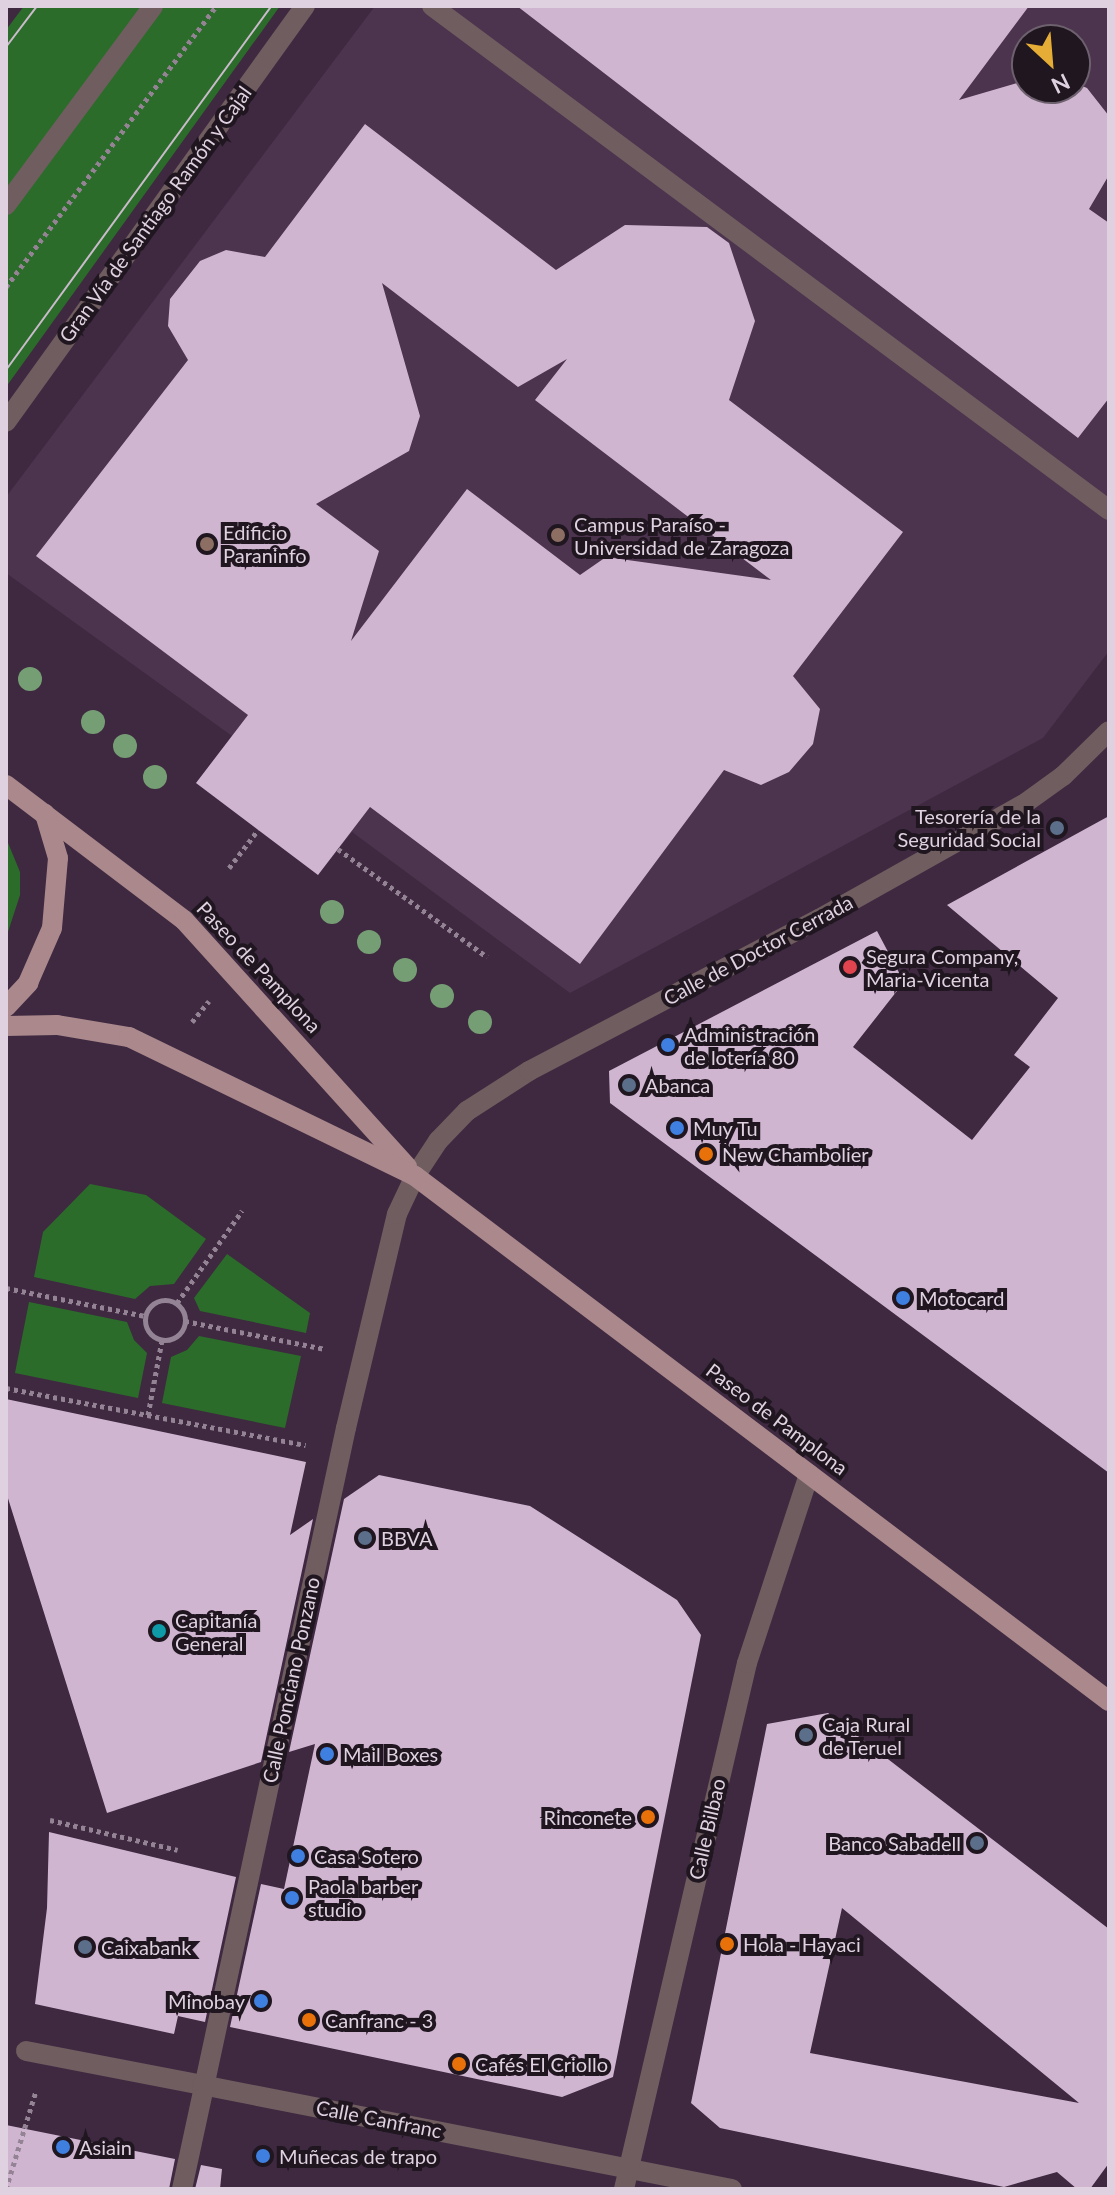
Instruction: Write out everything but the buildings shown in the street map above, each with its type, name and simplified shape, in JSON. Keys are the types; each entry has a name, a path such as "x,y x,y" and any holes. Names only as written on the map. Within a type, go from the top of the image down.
{"main road":[{"name":"Paseo de Pamplona","path":"6,785 184,920 415,1176 1109,1701"},
{"path":"6,1007 28,983 52,928 58,858 45,814"},
{"name":"Paseo de Pamplona","path":"6,1026 57,1025 129,1037 415,1176"}],"street":[{"path":"6,205 153,6"},
{"name":"Gran Vía de Santiago Ramón y Cajal","path":"6,422 305,6"},
{"path":"432,6 1109,510"},
{"name":"Calle de Doctor Cerrada","path":"415,1176 438,1141 467,1111 529,1071 819,919 1024,804 1063,776 1109,731"},
{"name":"Calle Ponciano Ponzano","path":"182,2189 346,1428 397,1214 415,1176"},
{"name":"Calle Bilbao","path":"626,2179 747,1663 809,1474"},
{"name":"Calle Canfranc","path":"26,2051 202,2085 626,2179 732,2189"}],"path":[{"path":"6,287 216,6"},
{"path":"229,868 258,830"},
{"path":"338,849 487,957"},
{"path":"192,1022 212,996"},
{"path":"177,1303 242,1211"},
{"path":"6,1288 145,1316"},
{"path":"162,1340 147,1328 145,1316 157,1301 177,1303"},
{"path":"162,1340 180,1334 185,1321 177,1303"},
{"path":"185,1321 334,1351"},
{"path":"148,1415 162,1340"},
{"path":"6,1388 315,1447"},
{"path":"50,1820 178,1850"},
{"path":"6,2189 27,2129"}],"shaded area":[{"name":"Campus Paraíso - Universidad de Zaragoza","path":"375,6 1109,6 1109,651 1043,738 570,993 352,832 318,875 196,783 232,736 6,573 6,497"}],"green space":[{"path":"24,6 280,6 6,387 6,30"},
{"path":"6,838 20,872 20,895 6,938"},
{"path":"90,1184 146,1195 206,1239 174,1284 150,1286 135,1299 34,1277 43,1232"},
{"path":"227,1254 310,1313 306,1333 200,1311 194,1298"},
{"path":"29,1302 127,1322 134,1340 147,1353 138,1398 15,1373"},
{"path":"199,1336 301,1356 285,1428 162,1403 171,1357 187,1350"}],"tram line":[{"path":"6,47 37,6"},
{"path":"6,370 271,6"}],"place":[{"name":"Campus Paraíso - Universidad de Zaragoza","path":"558,535"},
{"name":"Edificio Paraninfo","path":"207,544"},
{"name":"Tesorería de la Seguridad Social","path":"1057,828"},
{"name":"Segura Company, Maria-Vicenta","path":"850,967"},
{"name":"Administración de lotería 80","path":"668,1045"},
{"name":"Abanca","path":"629,1085"},
{"name":"Muy Tu","path":"677,1128"},
{"name":"New Chambolier","path":"706,1154"},
{"name":"Motocard","path":"903,1298"},
{"name":"BBVA","path":"365,1538"},
{"name":"Capitanía General","path":"159,1631"},
{"name":"Caja Rural de Teruel","path":"806,1735"},
{"name":"Mail Boxes","path":"327,1754"},
{"name":"Rinconete","path":"648,1817"},
{"name":"Banco Sabadell","path":"977,1843"},
{"name":"Casa Sotero","path":"298,1856"},
{"name":"Paola barber studio","path":"292,1898"},
{"name":"Hola - Hayaci","path":"727,1944"},
{"name":"Caixabank","path":"85,1947"},
{"name":"Minobay","path":"261,2001"},
{"name":"Canfranc - 3","path":"309,2020"},
{"name":"Cafés El Criollo","path":"459,2064"},
{"name":"Asiain","path":"63,2147"},
{"name":"Muñecas de trapo","path":"263,2156"}]}
